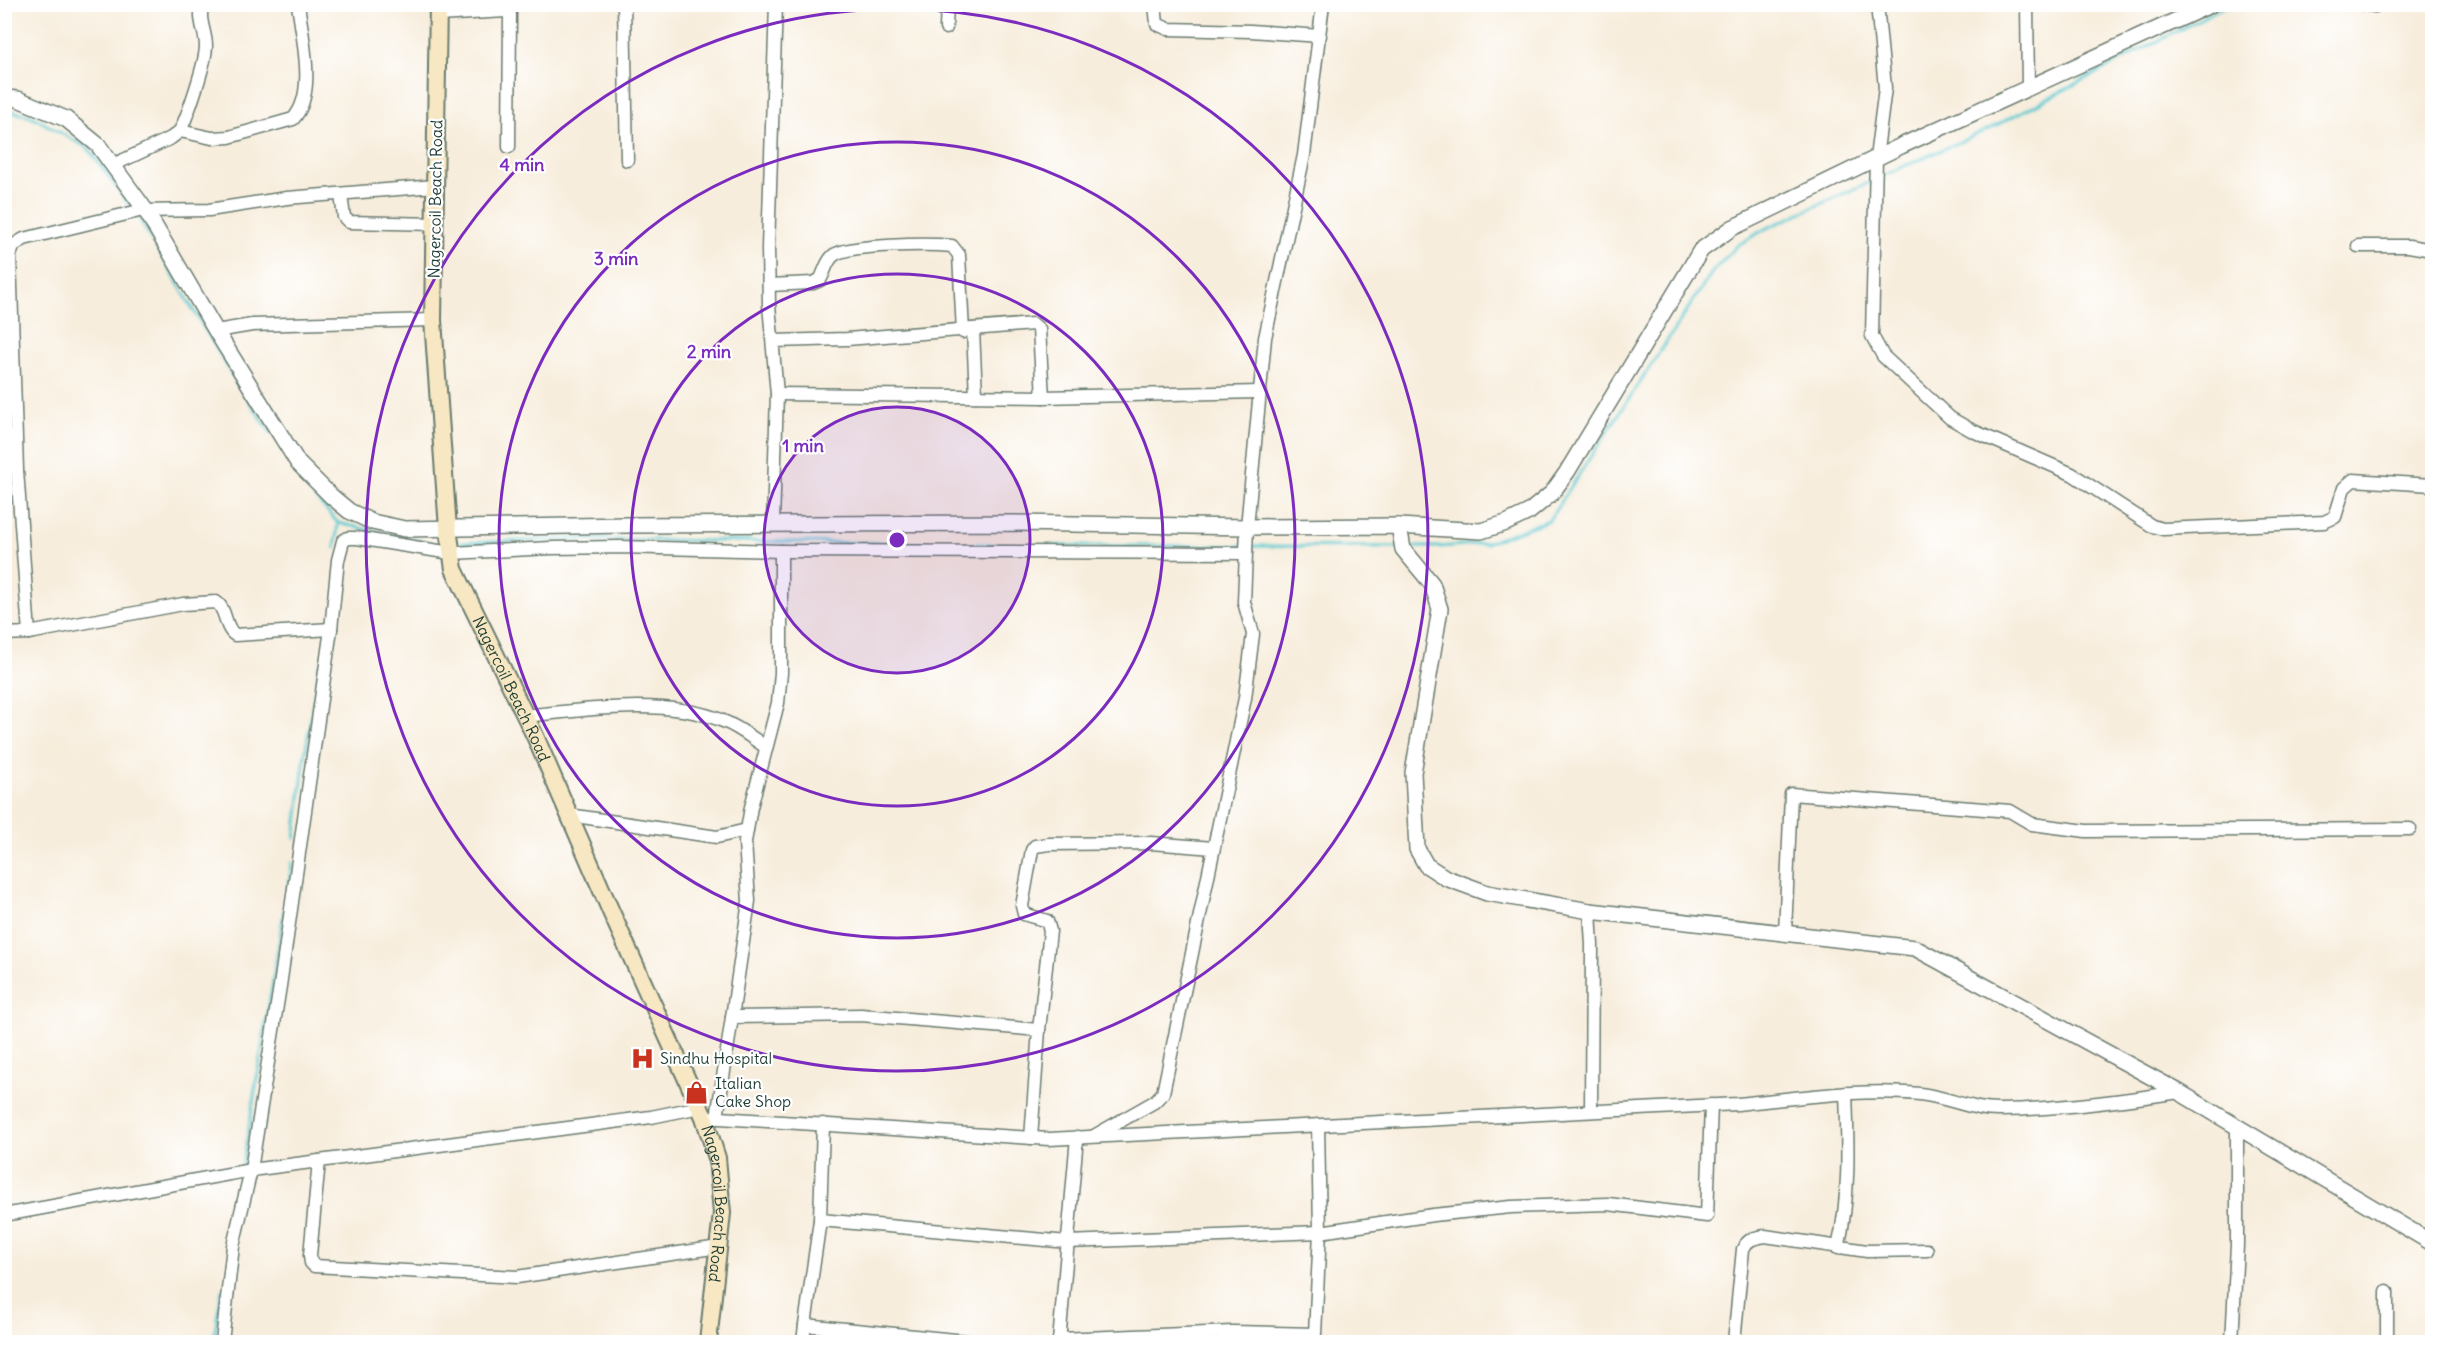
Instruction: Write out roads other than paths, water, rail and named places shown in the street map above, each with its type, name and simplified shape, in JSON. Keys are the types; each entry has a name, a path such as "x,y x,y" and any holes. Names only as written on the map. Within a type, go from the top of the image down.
{"main road":[{"name":"Nagercoil Beach Road","path":"438,10 433,320 453,569 525,716 707,1114 717,1158 722,1213 708,1342"}],"street":[{"path":"113,165 171,138 180,131 205,58 201,18 203,4"},
{"path":"180,131 212,138 229,137 293,119 299,113 306,92 298,4"},
{"path":"624,4 627,160"},
{"path":"773,524 777,394 769,285 769,176 776,4"},
{"path":"946,4 946,28"},
{"path":"1155,4 1157,24 1168,30 1251,31 1320,36"},
{"path":"1093,1137 1154,1102 1163,1093 1245,698 1253,634 1244,602 1247,530 1265,338 1304,155 1323,4"},
{"path":"1877,4 1885,88 1875,179 1871,305 1873,342 1883,356 1950,418 1971,430 2072,474 2152,526 2163,529 2324,522 2335,517 2344,488 2353,480 2433,485"},
{"path":"2027,4 2028,88"},
{"path":"4,98 18,99 66,118 98,144 298,463 342,506 372,522 405,529 1015,523 1401,537 1481,531 1529,512 1552,493 1567,472 1686,271 1701,250 1732,228 1876,158 2212,4"},
{"path":"438,10 506,11 510,14 508,147"},
{"path":"29,633 17,470 11,249 14,244 24,239 139,212 208,210 287,198 435,186"},
{"path":"341,195 344,217 349,222 435,225"},
{"path":"769,285 813,283 820,280 828,261 843,251 881,247 952,246 959,255 976,396"},
{"path":"2358,246 2409,246 2433,250"},
{"path":"216,331 252,325 433,320"},
{"path":"773,341 847,339 1037,325 1043,397"},
{"path":"777,394 1043,397 1259,392"},
{"path":"1401,537 1432,584 1440,609 1413,773 1417,849 1426,865 1446,878 1487,893 1590,911 1915,948 2179,1092 2433,1243"},
{"path":"222,1342 233,1246 251,1170 295,890 326,629 343,541 348,538 357,538 451,553 608,547 780,551 1246,552"},
{"path":"707,1114 732,1017 749,902 745,857 747,830 777,703 781,673 780,551"},
{"path":"4,634 29,633 183,604 216,602 221,606 231,633 235,635 326,629"},
{"path":"525,716 609,707 672,710 720,720 734,726 766,747"},
{"path":"1785,933 1791,794 2010,811 2032,824 2086,831 2410,828"},
{"path":"569,815 717,837 747,830"},
{"path":"1031,1138 1039,1030 1050,932 1047,921 1024,914 1029,856 1035,846 1151,843 1213,848"},
{"path":"1590,911 1592,945 1591,1111"},
{"path":"732,1017 861,1015 1039,1030"},
{"path":"4,1215 251,1170 651,1117 707,1114 1031,1138 1093,1137 1711,1105 1846,1093 1923,1094 1969,1106 1999,1110 2117,1102 2179,1092"},
{"path":"1838,1248 1848,1201 1846,1093"},
{"path":"820,1220 1068,1242 1320,1232 1433,1215 1511,1207 1608,1204 1707,1216 1711,1105"},
{"path":"803,1342 820,1220 823,1124"},
{"path":"1077,1137 1059,1341 1242,1337 1319,1338 1318,1125"},
{"path":"2232,1342 2237,1245 2237,1126"},
{"path":"319,1161 310,1255 314,1266 517,1277 719,1247"},
{"path":"233,1173 246,1185"},
{"path":"1734,1342 1737,1290 1743,1250 1746,1242 1753,1238 1765,1236 1867,1251 1927,1250"},
{"path":"2387,1291 2387,1342"},
{"path":"805,1325 975,1342"}],"waterway":[{"path":"1878,178 1989,129 2229,4"},
{"path":"4,109 33,117 89,149 133,210"},
{"path":"1410,547 1486,543 1549,520 1713,271 1738,245 1767,228 1872,181"},
{"path":"137,215 240,388 272,434"},
{"path":"297,472 338,523 434,544"},
{"path":"335,548 338,523"},
{"path":"460,543 579,539 1244,546"},
{"path":"1251,546 1397,547"},
{"path":"295,839 305,755 320,664"},
{"path":"243,1164 292,863"},
{"path":"235,1212 240,1182"},
{"path":"213,1342 222,1290"}],"place":[{"name":"Sindhu Hospital","path":"642,1058"},
{"name":"Italian Cake Shop","path":"697,1092"}]}
